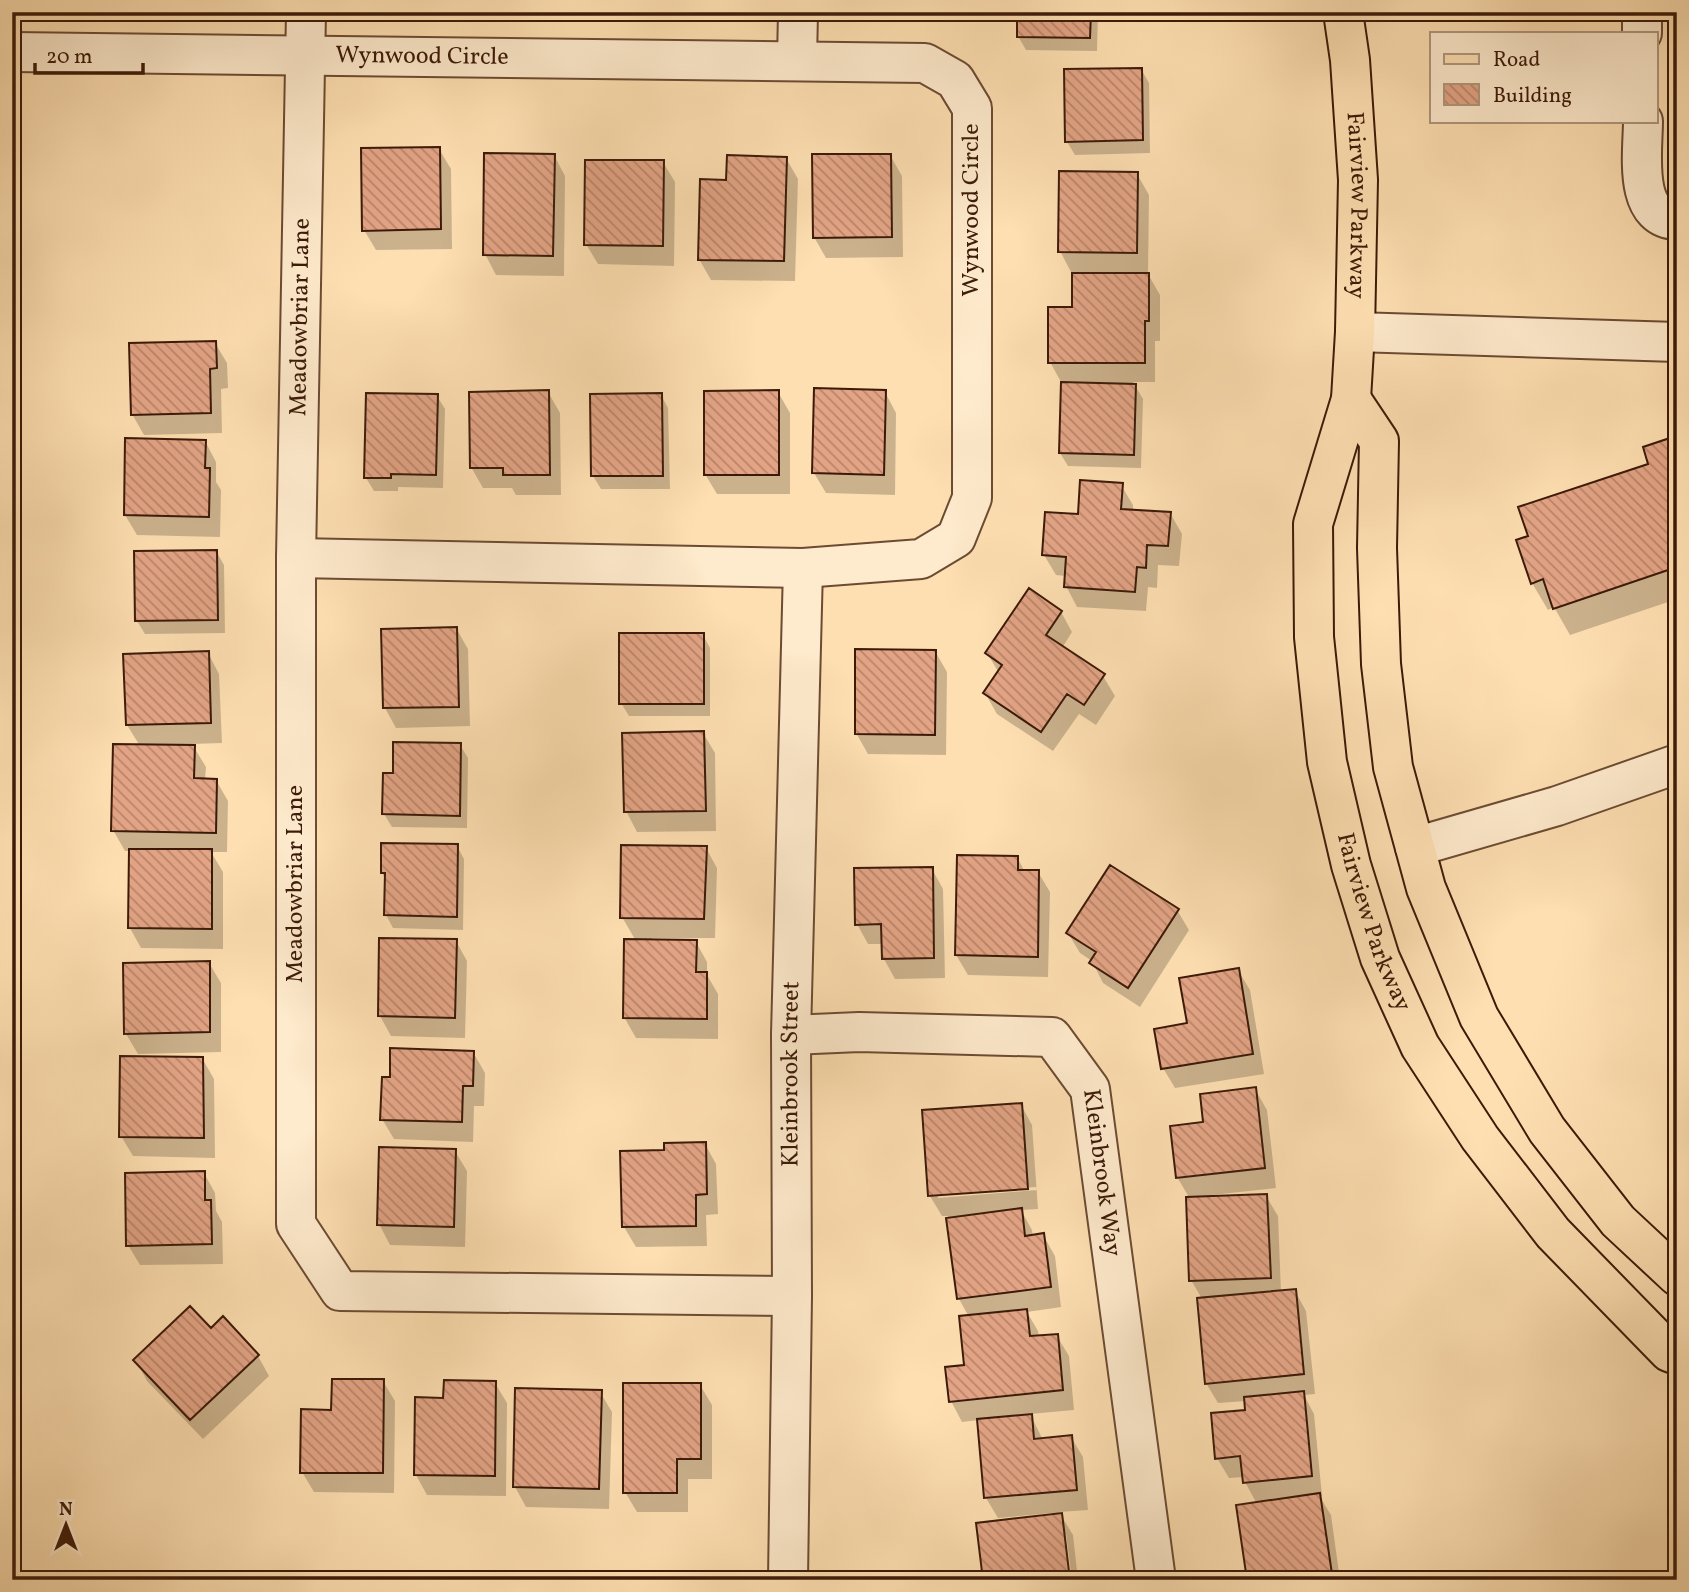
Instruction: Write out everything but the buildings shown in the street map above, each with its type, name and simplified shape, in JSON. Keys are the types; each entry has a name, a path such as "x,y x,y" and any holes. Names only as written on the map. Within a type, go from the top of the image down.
{"main road":[{"name":"Fairview Parkway","path":"1343,12 1350,60 1358,180 1355,332 1351,399 1313,524 1314,637 1327,762 1351,865 1380,958 1420,1046 1480,1138 1553,1233 1669,1352 1677,1355"},
{"path":"1351,399 1379,441 1377,548 1381,664 1393,766 1426,888 1479,1017 1547,1130 1618,1221 1677,1276"}],"street":[{"name":"Meadowbriar Lane","path":"306,12 296,558 296,1224 340,1291 792,1296"},
{"path":"797,60 798,12"},
{"path":"1642,12 1642,32"},
{"name":"Wynwood Circle","path":"12,52 925,63 955,80 972,108 972,498 956,538 921,559 803,568 296,558"},
{"path":"1643,122 1643,191 1653,211 1668,220 1677,220"},
{"path":"1355,332 1677,342"},
{"name":"Kleinbrook Street","path":"788,1580 792,1296 791,1035 803,568"},
{"path":"1415,847 1557,807 1677,764"},
{"name":"Kleinbrook Way","path":"791,1035 859,1032 1052,1037 1090,1089 1156,1580"}]}
